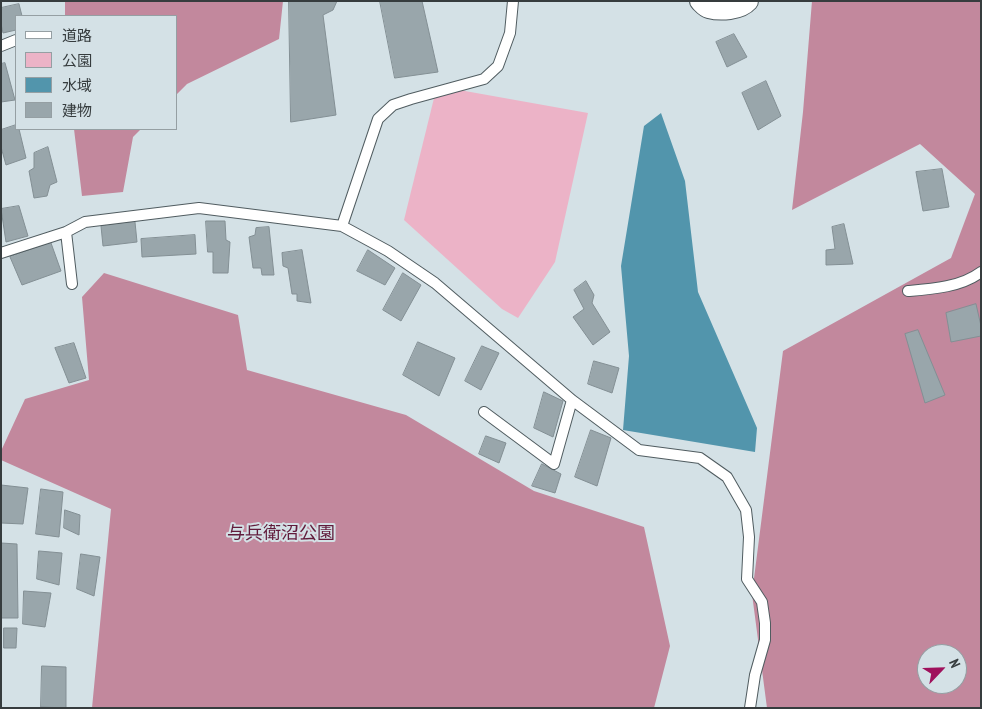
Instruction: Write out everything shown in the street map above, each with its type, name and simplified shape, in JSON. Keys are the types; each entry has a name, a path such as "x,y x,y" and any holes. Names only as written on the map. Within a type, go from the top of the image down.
{"street":[{"path":"700,1 707,8 722,10 745,4 748,1"}],"lane":[{"path":"342,226 378,119 393,105 411,98 484,79 498,66 510,33 513,1"},
{"path":"1,46 15,40"},
{"path":"1,253 66,232 85,222 199,208 342,226 388,251 434,283 572,400 639,450 700,458 727,477 746,510 749,537 747,579 762,602 765,624 765,640 755,675 750,708"},
{"path":"66,232 72,284"},
{"path":"908,290 930,289 969,281 981,272"},
{"path":"484,412 554,464 572,400"}],"green space":[{"path":"65,1 283,1 279,39 187,84 178,93 178,15 65,15"},
{"path":"812,1 981,1 981,708 767,708 752,594 783,351 951,258 975,194 920,144 792,210 803,112"},
{"path":"437,86 588,113 555,262 518,318 502,309 404,220"},
{"path":"74,130 140,130 133,137 123,192 82,196"},
{"name":"与兵衛沼公園","path":"104,273 238,315 247,370 406,415 534,491 644,527 670,646 654,708 92,708 111,509 1,460 1,451 25,399 89,380 82,297"}],"water":[{"path":"661,113 685,181 698,292 757,428 755,452 623,430 629,356 621,266 644,126"}],"building":[{"path":"289,1 337,1 333,10 323,15 336,115 291,122"},
{"path":"380,1 422,1 438,72 395,78"},
{"path":"19,4 22,15 15,15 15,30 3,33 1,8"},
{"path":"734,34 747,57 727,67 716,42"},
{"path":"5,63 15,100 1,102 1,64"},
{"path":"766,81 781,116 758,130 742,93"},
{"path":"15,125 15,130 19,130 26,158 6,165 1,147 1,130"},
{"path":"48,147 57,182 50,185 47,196 34,198 29,171 34,168 34,153"},
{"path":"942,169 949,207 923,211 916,172"},
{"path":"19,206 28,236 6,242 1,209"},
{"path":"206,221 225,221 226,240 230,242 228,273 213,273 213,252 208,252"},
{"path":"135,222 137,242 103,246 101,226"},
{"path":"844,224 853,264 826,265 826,250 835,249 832,227"},
{"path":"269,227 274,275 262,275 261,268 253,268 249,237 255,235 256,228"},
{"path":"195,235 196,254 142,257 141,239"},
{"path":"51,243 61,271 22,285 10,257"},
{"path":"302,250 311,303 297,301 297,294 292,294 288,268 283,266 282,253"},
{"path":"368,250 395,268 385,285 357,271"},
{"path":"403,273 421,285 401,321 383,310"},
{"path":"586,281 594,295 592,303 610,332 593,345 573,317 584,309 574,290"},
{"path":"976,304 981,326 981,336 951,342 946,313"},
{"path":"918,330 945,395 925,403 905,334"},
{"path":"418,342 455,358 439,396 403,375"},
{"path":"74,343 86,378 69,383 55,348"},
{"path":"482,346 499,353 481,390 465,381"},
{"path":"594,361 619,368 612,393 588,384"},
{"path":"544,392 563,401 553,437 534,428"},
{"path":"591,430 611,438 597,486 575,477"},
{"path":"486,436 506,443 499,463 479,454"},
{"path":"542,464 561,474 555,493 532,486"},
{"path":"1,485 28,488 23,524 1,523"},
{"path":"41,489 63,492 59,537 36,534"},
{"path":"65,510 80,515 79,535 64,528"},
{"path":"1,543 17,544 18,618 1,618"},
{"path":"39,551 62,553 59,585 37,579"},
{"path":"81,554 100,557 94,596 77,589"},
{"path":"24,591 51,593 45,627 23,624"},
{"path":"4,628 17,628 16,648 4,648"},
{"path":"42,666 66,667 66,708 41,707"}]}
